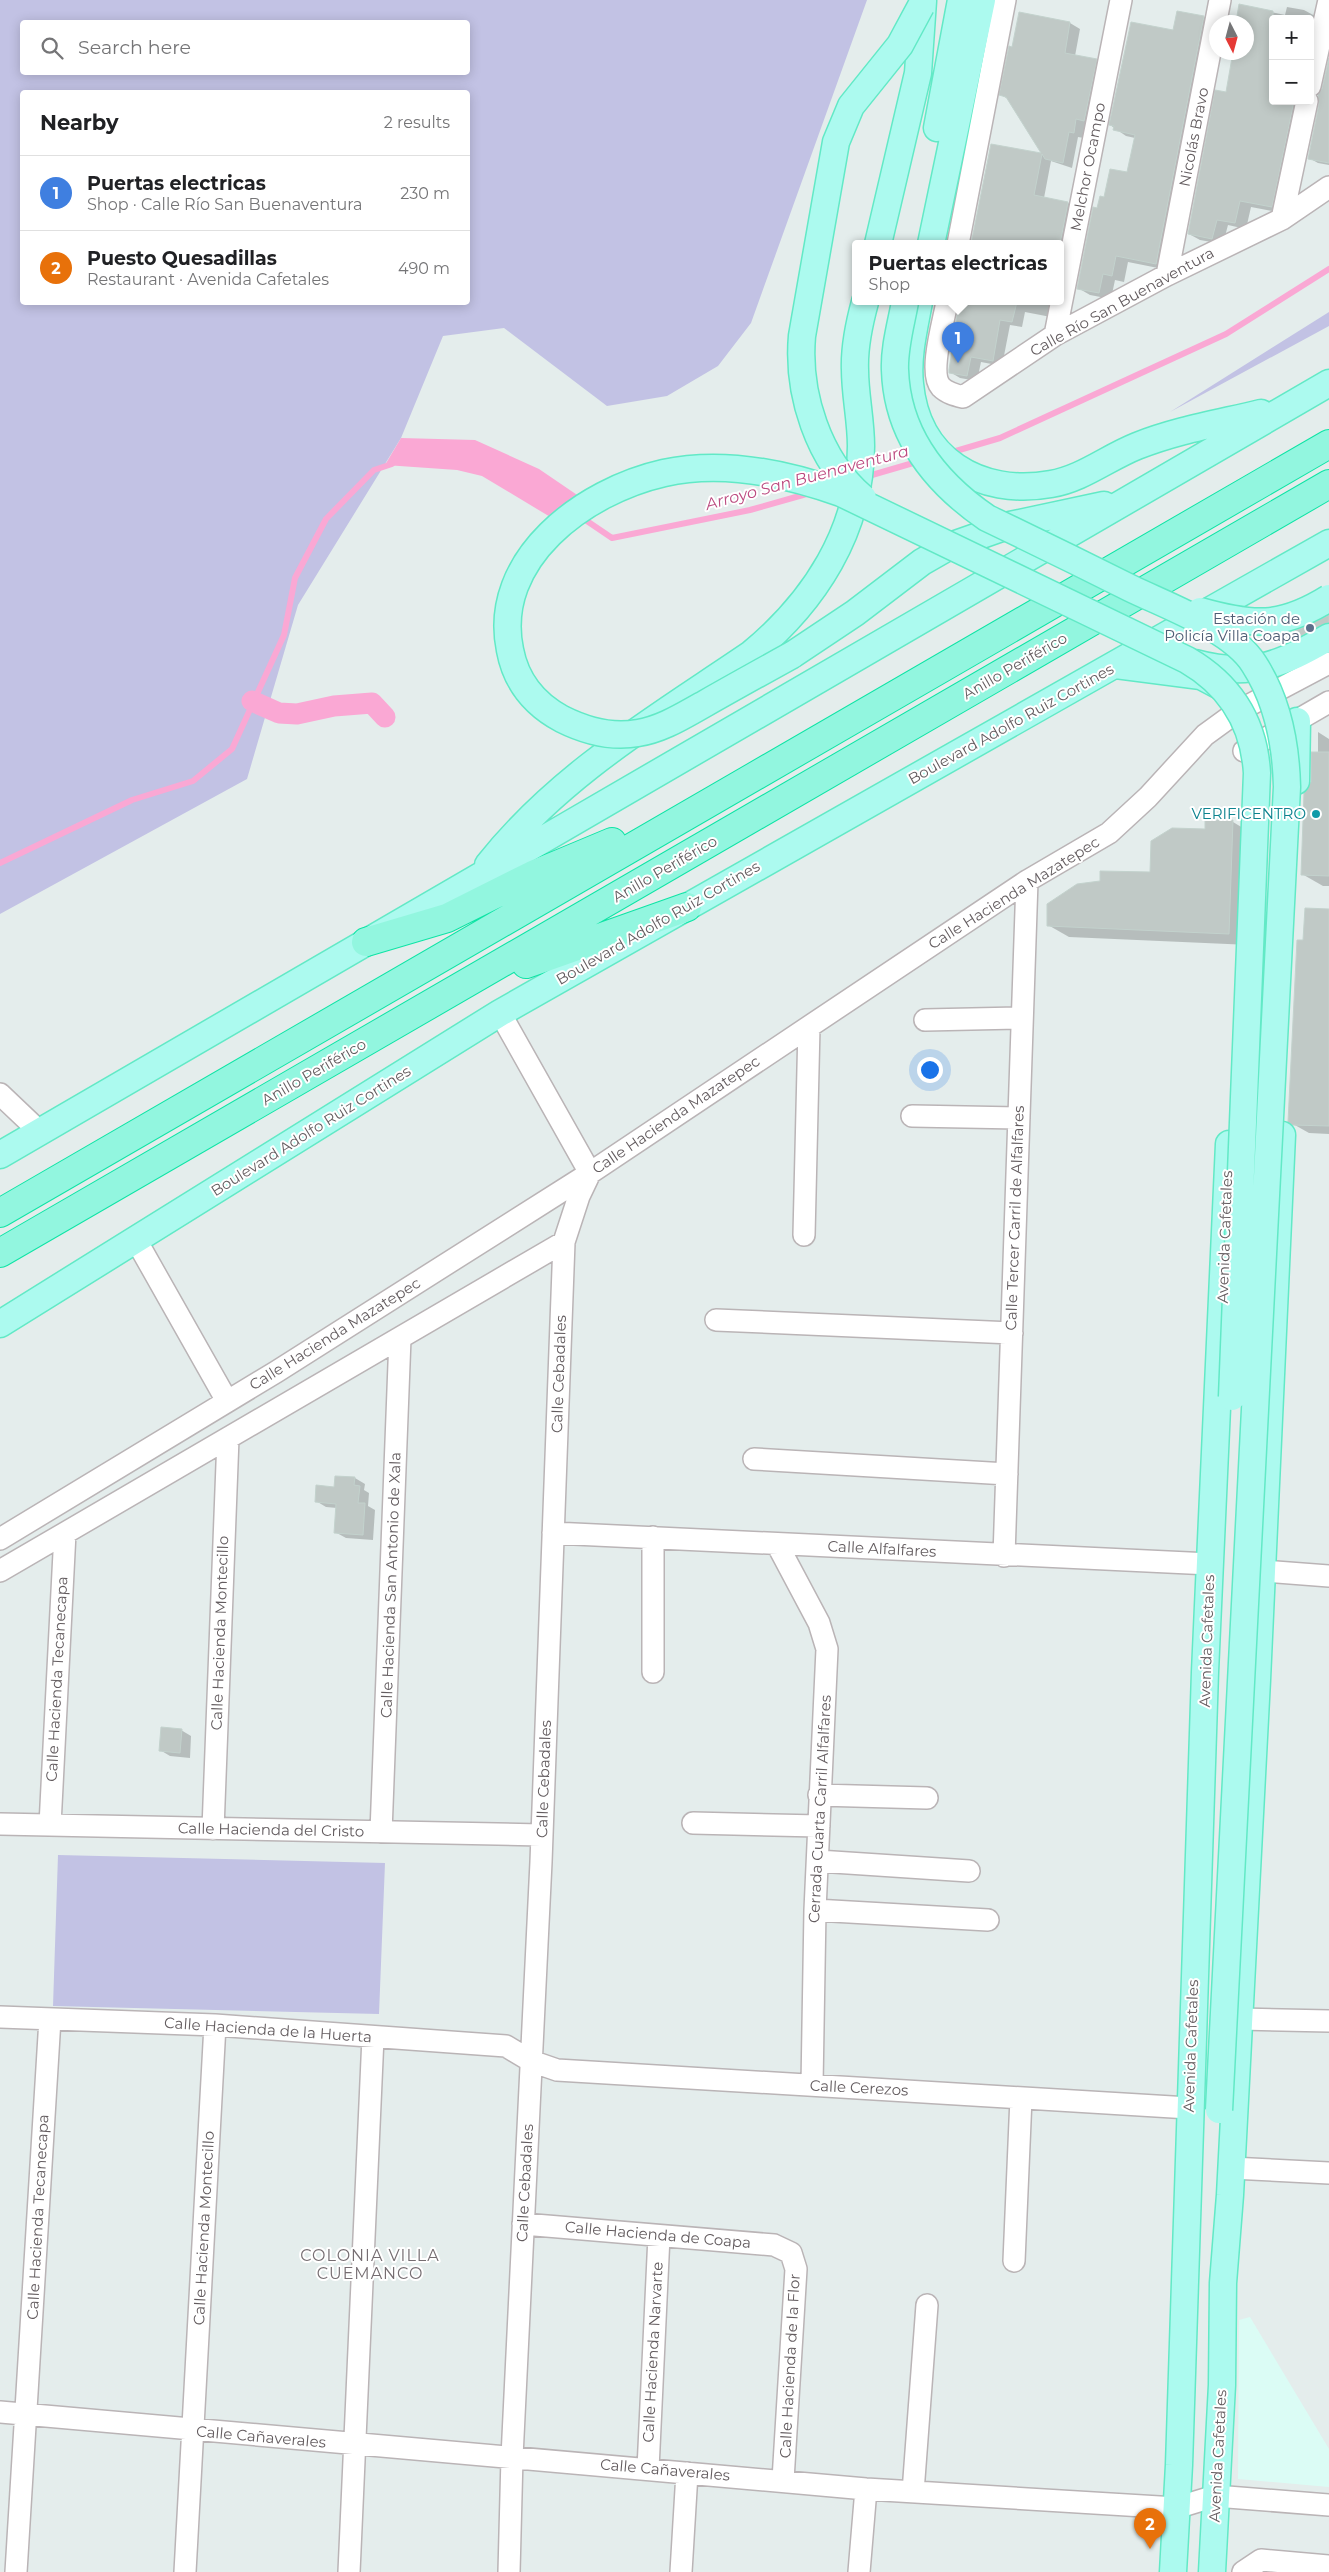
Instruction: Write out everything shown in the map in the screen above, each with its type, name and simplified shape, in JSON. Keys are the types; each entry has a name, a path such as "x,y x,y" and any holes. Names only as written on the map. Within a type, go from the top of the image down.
{"highway":[{"path":"0,1213 1329,444"},
{"name":"Anillo Periférico","path":"0,1253 1329,484"},
{"path":"366,942 447,918 533,875 573,858 677,820"},
{"path":"464,986 687,907"}],"main road":[{"path":"917,240 961,0"},
{"path":"932,240 982,0"},
{"path":"879,240 918,73 922,3"},
{"path":"883,514 851,488 820,440 806,394 801,353 836,142 842,123 862,90 900,45 922,3"},
{"path":"480,875 522,825 570,779 596,759 750,654 787,622 810,595 822,577 841,539 857,483 861,435 855,359 858,330 864,305"},
{"path":"906,305 895,370 900,405 912,438 938,478 962,500 987,518 1228,637 1254,662 1273,703 1284,739 1286,761 1214,2195 1214,2294 1222,2386"},
{"path":"918,305 911,342 909,382 912,399 921,426 934,447 955,467 972,476 1013,486 1031,487 1065,481 1152,440 1288,407"},
{"path":"0,1155 1329,383"},
{"path":"1124,501 1010,525 950,546 922,562 855,613 792,655 660,727 624,735 592,732 550,712 529,694 521,682 515,669 507,639 508,606 514,584 524,564 533,552 565,521 594,500 616,489 664,473 688,469 714,468 766,472 833,490 883,514 1187,660 1218,669 1250,670 1294,658 1329,637"},
{"name":"Boulevard Adolfo Ruiz Cortines","path":"0,1324 500,1013 1329,543"},
{"path":"1146,596 1216,616 1262,622 1291,618 1329,598"},
{"path":"1187,660 1216,681 1239,707 1252,736 1256,756 1232,1397 1222,1448 1218,1512 1213,1524"},
{"path":"1116,665 1208,679 1225,693 1238,711"},
{"name":"Avenida Cafetales","path":"1173,2572 1205,1672 1244,809 1244,751 1238,711"},
{"name":"Avenida Cafetales","path":"1212,2572 1222,2386 1223,2283 1232,2168 1258,1680 1295,821 1297,721"},
{"path":"1244,809 1253,798 1261,796 1279,799 1288,806 1295,821"},
{"path":"1205,1672 1209,1658 1229,1650 1244,1657 1258,1680"}],"street":[{"path":"959,240 1005,0"},
{"name":"Melchor Ocampo","path":"1064,289 1121,0"},
{"name":"Nicolás Bravo","path":"1167,275 1220,0"},
{"path":"1314,68 1329,0"},
{"path":"1282,218 1306,105"},
{"name":"Calle Río San Buenaventura","path":"946,305 936,360 936,375 941,387 951,394 963,397 1055,335 1167,275 1282,218 1329,187"},
{"name":"Melchor Ocampo","path":"1055,335 1061,305"},
{"name":"Calle Hacienda Mazatepec","path":"0,1538 276,1372 590,1173 1027,881 1109,833 1148,797 1206,735 1238,711 1329,663"},
{"path":"1244,751 1297,721 1327,708 1306,676"},
{"path":"1238,711 1271,712 1297,721"},
{"name":"Calle Tercer Carril de Alfalfares","path":"1004,1556 1027,881"},
{"path":"500,1013 590,1173"},
{"path":"925,1020 1022,1018"},
{"path":"804,1236 809,1027"},
{"path":"0,1094 40,1132"},
{"path":"912,1116 1019,1118"},
{"name":"Calle Cebadales","path":"508,2572 541,1835 564,1242 579,1196 590,1173"},
{"path":"136,1240 227,1401"},
{"path":"0,1571 564,1242"},
{"path":"716,1320 1012,1333"},
{"name":"Calle Hacienda San Antonio de Xala","path":"381,1832 400,1338"},
{"path":"276,1372 294,1400"},
{"name":"Calle Hacienda Montecillo","path":"212,1829 228,1438"},
{"path":"754,1459 1006,1474"},
{"name":"Calle Hacienda Tecanecapa","path":"50,1825 65,1533"},
{"name":"Calle Alfalfares","path":"553,1533 1004,1556 1210,1564"},
{"path":"653,1537 653,1672"},
{"name":"Cerrada Cuarta Carril Alfalfares","path":"777,1544 819,1623 827,1649 815,1910 812,2085"},
{"path":"1262,1571 1329,1576"},
{"path":"819,1795 927,1798"},
{"path":"693,1823 818,1826"},
{"name":"Calle Hacienda del Cristo","path":"0,1824 541,1835"},
{"path":"818,1860 969,1871"},
{"path":"815,1910 988,1920"},
{"name":"Calle Hacienda de la Huerta","path":"0,2017 215,2025 506,2046 531,2061"},
{"name":"Calle Hacienda Tecanecapa","path":"16,2572 50,2019"},
{"path":"1240,2019 1329,2021"},
{"name":"Calle Hacienda Montecillo","path":"185,2572 215,2025"},
{"path":"349,2572 373,2037"},
{"name":"Calle Cerezos","path":"531,2061 557,2070 1189,2108"},
{"path":"1014,2260 1021,2098"},
{"path":"1232,2168 1329,2172"},
{"name":"Calle Hacienda de Coapa","path":"523,2224 774,2245 791,2253"},
{"name":"Calle Hacienda Narvarte","path":"648,2469 659,2236"},
{"name":"Calle Hacienda de la Flor","path":"783,2480 796,2269 791,2253"},
{"path":"913,2492 927,2305"},
{"name":"Calle Cañaverales","path":"0,2412 354,2445 783,2480 866,2489 1176,2508 1215,2496 1329,2505"},
{"path":"681,2572 687,2473"},
{"path":"859,2572 866,2489"},
{"path":"1243,2572 1261,2560 1329,2566"}],"shaded area":[{"path":"0,0 867,0 751,323 718,366 667,396 607,406 504,328 443,336 401,438 298,605 247,779 0,914"},
{"path":"1329,312 1329,326 1170,412"},
{"path":"401,438 475,440 539,469 586,501 562,524 482,476 457,470 385,465"},
{"path":"58,1855 385,1863 379,2014 53,2006"},
{"path":"1250,2317 1329,2449 1329,2487 1238,2479 1239,2320"}],"building":[{"path":"1239,4 1273,11 1273,15 1269,15 1269,105 1293,105 1272,207 1240,201 1235,223 1217,220 1212,239 1188,234 1215,90 1226,92 1232,60 1254,60 1254,15 1237,15"},
{"path":"1177,11 1204,16 1156,264 1116,256 1112,276 1103,274 1099,293 1077,289 1093,207 1097,208 1100,196 1104,197 1110,169 1127,172 1135,135 1113,130 1114,126 1109,125 1131,22 1173,30"},
{"path":"1019,12 1070,22 1065,53 1097,59 1084,121 1076,119 1074,133 1069,132 1063,163 1045,159 1042,154 1034,195 1068,202 1061,240 972,240 991,144 1041,153 1006,97 999,95 1009,46 1012,47"},
{"path":"1329,58 1329,163 1308,159 1319,104 1318,95 1322,89"},
{"path":"959,305 1016,305 1012,322 1000,320 993,361 971,357 967,376 949,373"},
{"path":"1329,615 1329,622 1296,638 1293,632"},
{"name":"VERIFICENTRO","path":"1311,752 1329,752 1329,876 1301,875 1304,793 1311,782"},
{"path":"1205,820 1233,820 1229,934 1047,926 1047,904 1077,884 1100,881 1100,871 1150,872 1151,841 1172,828 1205,829"},
{"path":"1305,908 1329,909 1329,1126 1292,1125 1288,1122 1297,940 1303,940"},
{"path":"335,1476 355,1477 354,1485 360,1486 358,1503 365,1503 363,1535 334,1533 336,1504 315,1502 316,1485 334,1487"},
{"path":"161,1727 182,1729 180,1753 159,1751"}],"waterway":[{"name":"Arroyo San Buenaventura","path":"949,453 1000,438 1226,334 1329,269"},
{"name":"Arroyo San Buenaventura","path":"865,477 920,461"},
{"name":"Arroyo San Buenaventura","path":"0,863 132,800 193,781 232,749 284,635 295,578 326,519 374,470 392,464"},
{"name":"Arroyo San Buenaventura","path":"581,517 612,538 750,510 810,493"},
{"path":"252,701 279,713 297,714 334,706 372,703 385,717"}],"place":[{"name":"Puertas electricas","path":"958,363"},
{"name":"Estación de Policía Villa Coapa","path":"1310,628"},
{"name":"VERIFICENTRO","path":"1316,814"},
{"name":"Puesto Quesadillas","path":"1150,2549"}],"district":[{"name":"COLONIA VILLA CUEMANCO","path":"370,2264"}]}
